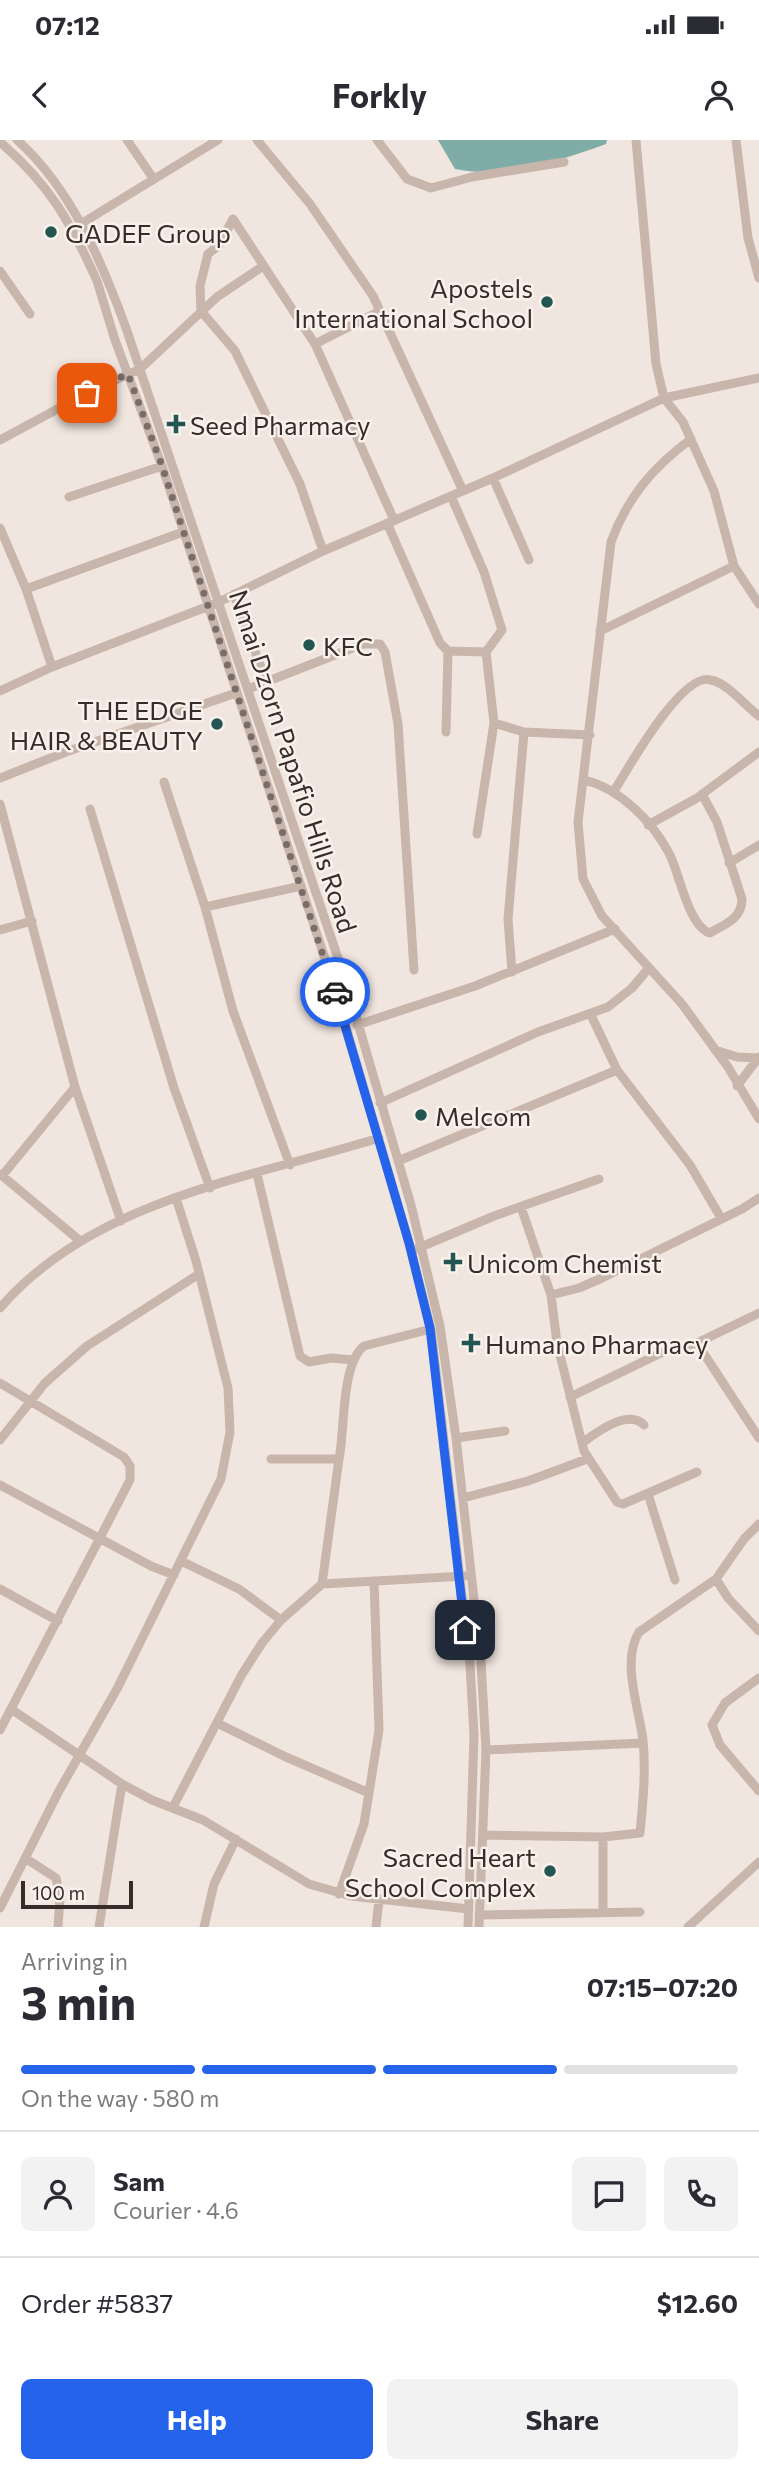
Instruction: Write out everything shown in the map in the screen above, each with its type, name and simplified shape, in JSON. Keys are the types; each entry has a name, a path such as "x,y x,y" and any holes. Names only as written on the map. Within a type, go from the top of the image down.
{"street":[{"name":"Nmai Dzorn Papafio Hills Road","path":"17,140 50,176 112,290 219,602 357,1024 421,1247 444,1350 481,1662 486,1750 479,1927"},
{"path":"127,140 153,178"},
{"path":"79,225 218,140"},
{"path":"257,140 310,204 380,311 463,491"},
{"path":"377,140 407,179 431,188 472,177 564,162"},
{"path":"636,140 656,364 664,398 676,410 691,439 714,491 734,566 759,604"},
{"path":"736,140 748,238 759,274"},
{"name":"Nmai Dzorn Papafio Hills Road","path":"0,142 30,167 73,231 97,281 162,466 300,886 379,1138 411,1251 430,1328 460,1576 474,1735 468,1927"},
{"path":"323,551 300,484 235,351 201,311 200,286 208,254 219,245 233,219 315,344 391,522 425,614 448,651 446,732"},
{"path":"0,440 140,369 201,311 263,267"},
{"path":"0,271 30,314"},
{"path":"315,344 380,311"},
{"path":"0,691 51,667 219,602 323,551 493,478 664,398 759,378"},
{"path":"691,439 653,471 618,523 611,542 578,822 583,878 602,916 681,1004 728,1067 759,1119"},
{"path":"69,497 162,466"},
{"path":"493,478 529,560"},
{"path":"451,496 484,572 502,630 486,652 494,723 477,834"},
{"path":"0,528 26,589 51,667"},
{"path":"26,589 183,531"},
{"path":"600,631 734,566"},
{"path":"234,594 266,681"},
{"path":"248,689 363,644 380,644 385,652 398,724 414,970"},
{"path":"448,651 486,652"},
{"path":"614,791 666,712 690,686 711,679 759,716"},
{"path":"0,778 66,752 236,694"},
{"path":"494,723 524,732 590,735"},
{"path":"512,972 508,919 524,732"},
{"path":"648,825 702,794 759,752"},
{"path":"585,780 614,791 648,825 669,853 697,924 710,933 737,917 742,908 742,899 717,822 702,794"},
{"path":"164,782 205,907 233,1012 290,1165"},
{"path":"0,804 75,1087 121,1222"},
{"path":"90,809 174,1087 210,1188"},
{"path":"729,863 759,845"},
{"path":"205,907 300,886"},
{"path":"0,930 32,921"},
{"path":"357,1024 512,972 615,929"},
{"path":"380,1103 538,1032 591,1015 620,999 648,970"},
{"path":"591,1015 617,1070 690,1165 722,1218"},
{"path":"715,1050 737,1057 759,1058"},
{"path":"737,1086 759,1058"},
{"path":"398,1161 617,1070"},
{"path":"75,1087 1,1175 79,1240"},
{"path":"0,1308 4,1296 79,1240 176,1198 379,1138"},
{"path":"257,1174 300,1356 309,1362 331,1358 353,1360"},
{"path":"411,1251 599,1179"},
{"path":"0,1908 174,1575 221,1479 230,1432 228,1388 199,1274 176,1198"},
{"path":"551,1294 579,1288 602,1278 759,1198"},
{"path":"521,1207 551,1294 557,1343 587,1459 617,1502 630,1503 697,1472"},
{"path":"0,1440 45,1383 87,1346 199,1274"},
{"path":"570,1397 661,1353 697,1343 759,1313"},
{"path":"322,1584 353,1360 365,1346 430,1328"},
{"path":"697,1343 759,1438"},
{"path":"0,1383 102,1442 124,1457 130,1466 130,1480 0,1730"},
{"path":"582,1443 615,1421 636,1420 643,1425"},
{"path":"456,1438 505,1431"},
{"path":"271,1459 339,1459"},
{"path":"463,1498 528,1481 587,1459"},
{"path":"0,1485 174,1575"},
{"path":"648,1494 675,1580"},
{"path":"483,1835 603,1837 640,1833 643,1743 632,1666 636,1638 716,1579 744,1539 759,1524"},
{"path":"181,1561 239,1589 281,1620"},
{"path":"173,1807 241,1676 281,1620 322,1584 470,1575"},
{"path":"716,1579 728,1598 759,1631"},
{"path":"340,1894 364,1824 379,1730 374,1581"},
{"path":"0,1589 58,1621"},
{"path":"759,1678 724,1703 712,1726 720,1745 759,1791"},
{"path":"11,1709 122,1784 236,1839 309,1884 340,1894 469,1909"},
{"path":"217,1723 286,1758 369,1793"},
{"path":"486,1750 643,1743"},
{"path":"99,1927 122,1784"},
{"path":"603,1837 603,1912"},
{"path":"204,1927 214,1884 236,1839"},
{"path":"25,1858 56,1878 60,1897 58,1927"},
{"path":"688,1927 759,1862"},
{"path":"376,1927 379,1900"},
{"path":"479,1915 640,1912"}],"water":[{"path":"438,140 607,140 606,144 550,162 493,172 455,169"}],"way so far":[{"path":"87,393 128,374 162,466 335,992"}],"place":[{"name":"GADEF Group","path":"51,232"},
{"name":"Apostels International School","path":"547,302"},
{"name":"Seed Pharmacy","path":"176,424"},
{"name":"KFC","path":"309,645"},
{"name":"THE EDGE HAIR & BEAUTY","path":"217,724"},
{"name":"Melcom","path":"421,1115"},
{"name":"Unicom Chemist","path":"453,1262"},
{"name":"Humano Pharmacy","path":"471,1343"},
{"name":"Sacred Heart School Complex","path":"550,1871"}],"route":[{"path":"335,992 409,1243 430,1328 465,1630"}]}
